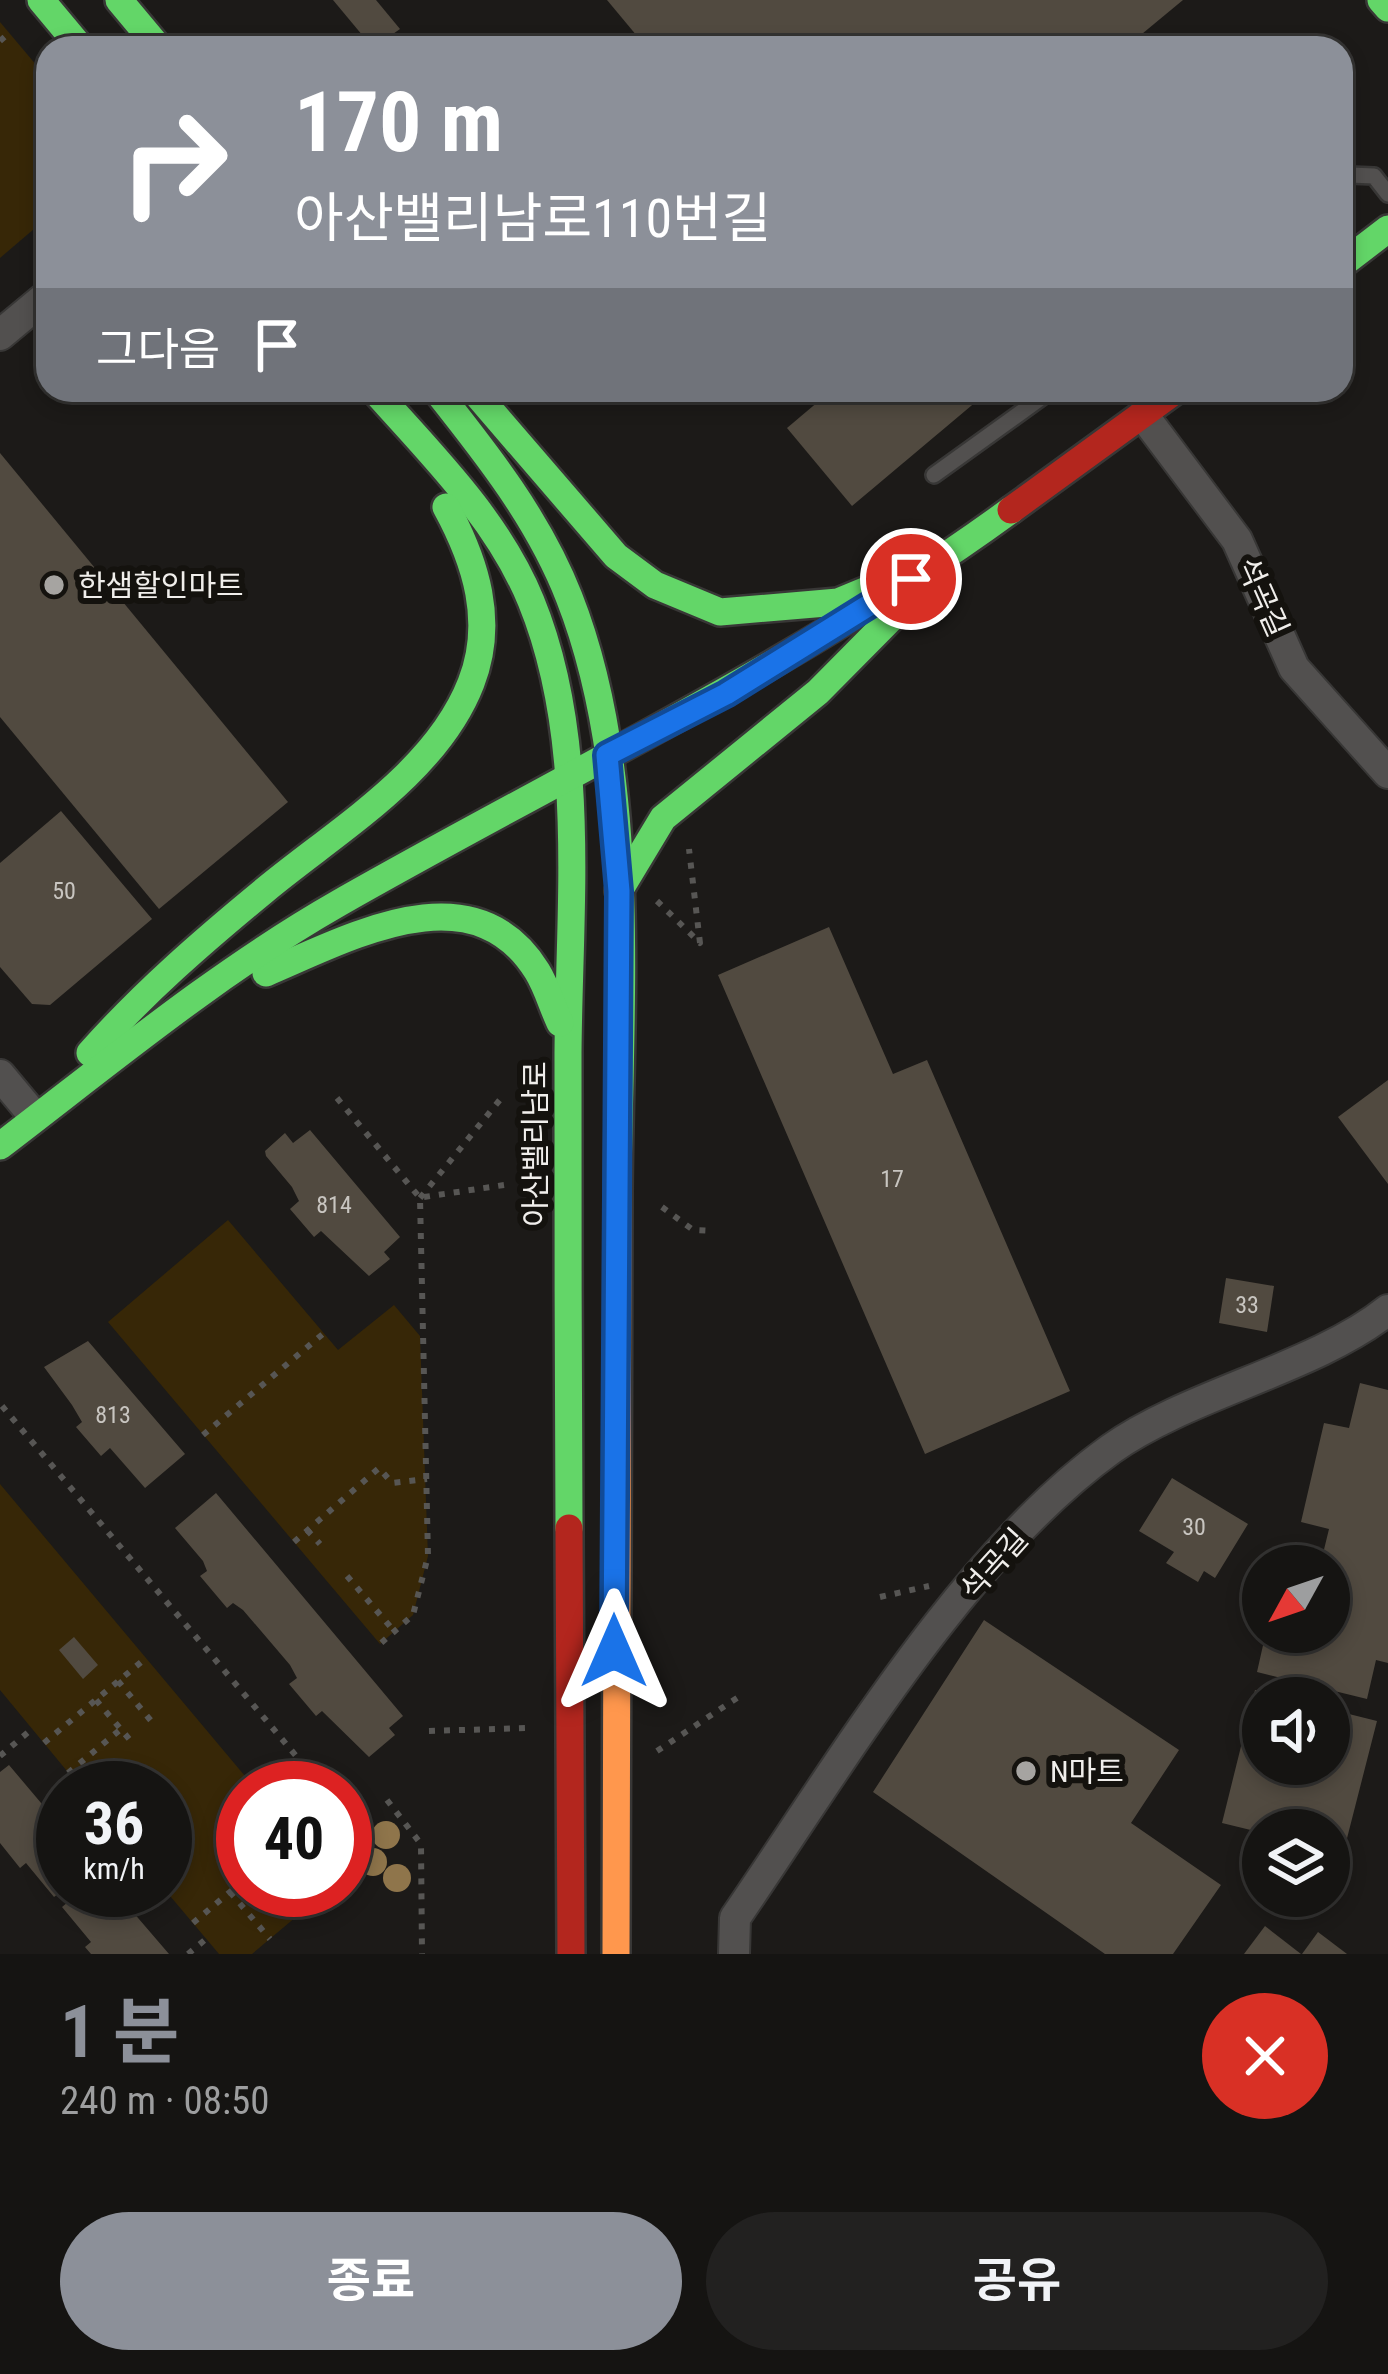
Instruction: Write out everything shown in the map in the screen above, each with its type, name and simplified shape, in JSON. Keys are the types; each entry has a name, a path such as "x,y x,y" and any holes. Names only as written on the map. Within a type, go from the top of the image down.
{"street":[{"path":"40,0 71,36"},
{"path":"119,0 149,36"},
{"path":"1381,0 1388,8"},
{"path":"1353,256 1388,230"},
{"path":"0,335 36,305"},
{"path":"35,1117 132,1003 398,780 442,735 463,700 479,643 479,579 471,550 383,402"},
{"name":"아산밸리남로","path":"384,402 464,493 527,591 559,700 567,1041 571,1954"},
{"path":"446,402 501,471 554,561 595,680 607,755 619,891 616,1954"},
{"path":"483,402 616,556 656,585 720,611 838,602 948,556"},
{"path":"0,1147 180,1008 335,905 564,777 726,694 948,556 1161,402"},
{"name":"석곡길","path":"1143,416 1238,540 1294,668 1388,773"},
{"path":"619,891 663,818 885,631 948,556"},
{"path":"180,1008 431,911 462,914 501,936 533,965 567,1041"},
{"path":"0,1075 35,1117"},
{"name":"석곡길","path":"734,1954 735,1918 922,1645 1036,1517 1112,1448 1388,1310"}],"lane":[{"path":"1353,175 1374,176 1388,194"},
{"path":"934,475 1035,402"}],"path":[{"path":"0,41 10,33"},
{"path":"656,900 700,943 688,833"},
{"path":"420,1198 503,1096"},
{"path":"337,1098 420,1198 428,1556 413,1615 380,1644"},
{"path":"420,1198 504,1185"},
{"path":"662,1208 693,1230 714,1232"},
{"path":"203,1435 324,1333"},
{"path":"2,1406 300,1761"},
{"path":"294,1542 380,1468 392,1483 427,1479"},
{"path":"308,1530 320,1544"},
{"path":"347,1576 394,1631"},
{"path":"44,1743 146,1658"},
{"path":"118,1681 152,1722"},
{"path":"644,1760 740,1696"},
{"path":"96,1700 130,1740"},
{"path":"429,1731 528,1728"},
{"path":"0,1756 32,1729"},
{"path":"82,1761 121,1729"},
{"path":"387,1800 421,1844 422,1954"},
{"path":"193,1923 216,1904"},
{"path":"251,1917 270,1939"},
{"path":"188,1954 206,1939"}],"shaded area":[{"path":"0,22 36,65 36,227 0,258"},
{"path":"228,1220 338,1350 394,1305 420,1336 428,1556 413,1615 380,1644 108,1322"},
{"path":"0,1484 232,1761 216,1761 216,1917 296,1917 252,1954 219,1954 188,1917 192,1917 192,1761 59,1761 0,1690"}],"building":[{"path":"333,0 376,0 400,29 390,36 363,36"},
{"path":"607,0 1183,0 1140,36 637,36"},
{"path":"818,402 976,402 852,506 787,428"},
{"name":"한샘할인마트","path":"0,453 288,802 159,909 0,717"},
{"path":"61,811 152,919 50,1005 32,1004 0,967 0,863"},
{"path":"829,927 893,1074 927,1060 1070,1391 925,1454 718,975"},
{"path":"1388,1080 1388,1184 1338,1117"},
{"path":"310,1130 400,1237 384,1252 390,1259 369,1276 321,1231 314,1237 290,1209 299,1201 292,1187 266,1156 265,1151 285,1133 293,1143"},
{"path":"1226,1278 1274,1286 1267,1332 1219,1323"},
{"path":"88,1341 185,1454 145,1488 110,1448 101,1456 76,1427 82,1422 44,1367"},
{"path":"1360,1383 1388,1390 1388,1663 1376,1660 1367,1699 1350,1695 1350,1677 1277,1677 1257,1672 1261,1653 1350,1653 1350,1545 1325,1545 1329,1529 1301,1522 1324,1423 1349,1428"},
{"path":"1172,1478 1248,1524 1215,1578 1204,1571 1198,1582 1166,1563 1174,1552 1139,1531"},
{"path":"216,1493 403,1716 389,1728 395,1735 369,1757 322,1711 316,1716 289,1684 297,1678 290,1665 243,1610 233,1603 227,1608 200,1576 207,1571 203,1561 175,1528"},
{"name":"N마트","path":"984,1620 1179,1750 1131,1823 1221,1885 1173,1954 1105,1954 873,1792"},
{"path":"74,1637 98,1665 83,1679 59,1650"},
{"path":"1350,1714 1377,1721 1350,1827 1350,1809 1242,1809 1242,1828 1222,1823 1242,1742 1242,1785 1350,1785"},
{"path":"9,1765 36,1797 36,1875 26,1863 20,1868 0,1843 0,1772"},
{"path":"70,1917 137,1917 169,1954 91,1954 85,1947 91,1942"},
{"path":"1265,1926 1301,1954 1244,1954"},
{"path":"1318,1932 1347,1954 1302,1954"}],"traffic: fast":[{"path":"41,0 71,36"},
{"path":"119,0 149,36"},
{"path":"1381,0 1388,8"},
{"path":"1353,256 1388,229"},
{"path":"385,402 462,490 501,543 531,601 561,710 572,882 569,1528"},
{"path":"445,402 493,463 543,541 569,597 592,667 607,740 620,892 618,1195"},
{"path":"483,402 616,556 655,585 720,612 838,602 867,590"},
{"path":"90,1053 196,948 382,798 434,745 455,715 478,660 482,615 466,549 446,507"},
{"path":"0,1146 165,1019 294,930 765,668 931,566 1011,510"},
{"path":"619,891 663,818 818,692 919,590"},
{"path":"266,973 371,930 445,917 479,923 510,940 537,971 560,1023"}],"traffic: slow":[{"path":"616,1954 618,1195"}],"traffic: jam":[{"path":"1011,510 1160,402"},
{"path":"569,1528 571,1954"}],"place":[{"name":"한샘할인마트","path":"54,585"},
{"name":"N마트","path":"1026,1771"}],"route":[{"path":"614,1651 619,891 607,755 726,694 911,579"}]}
